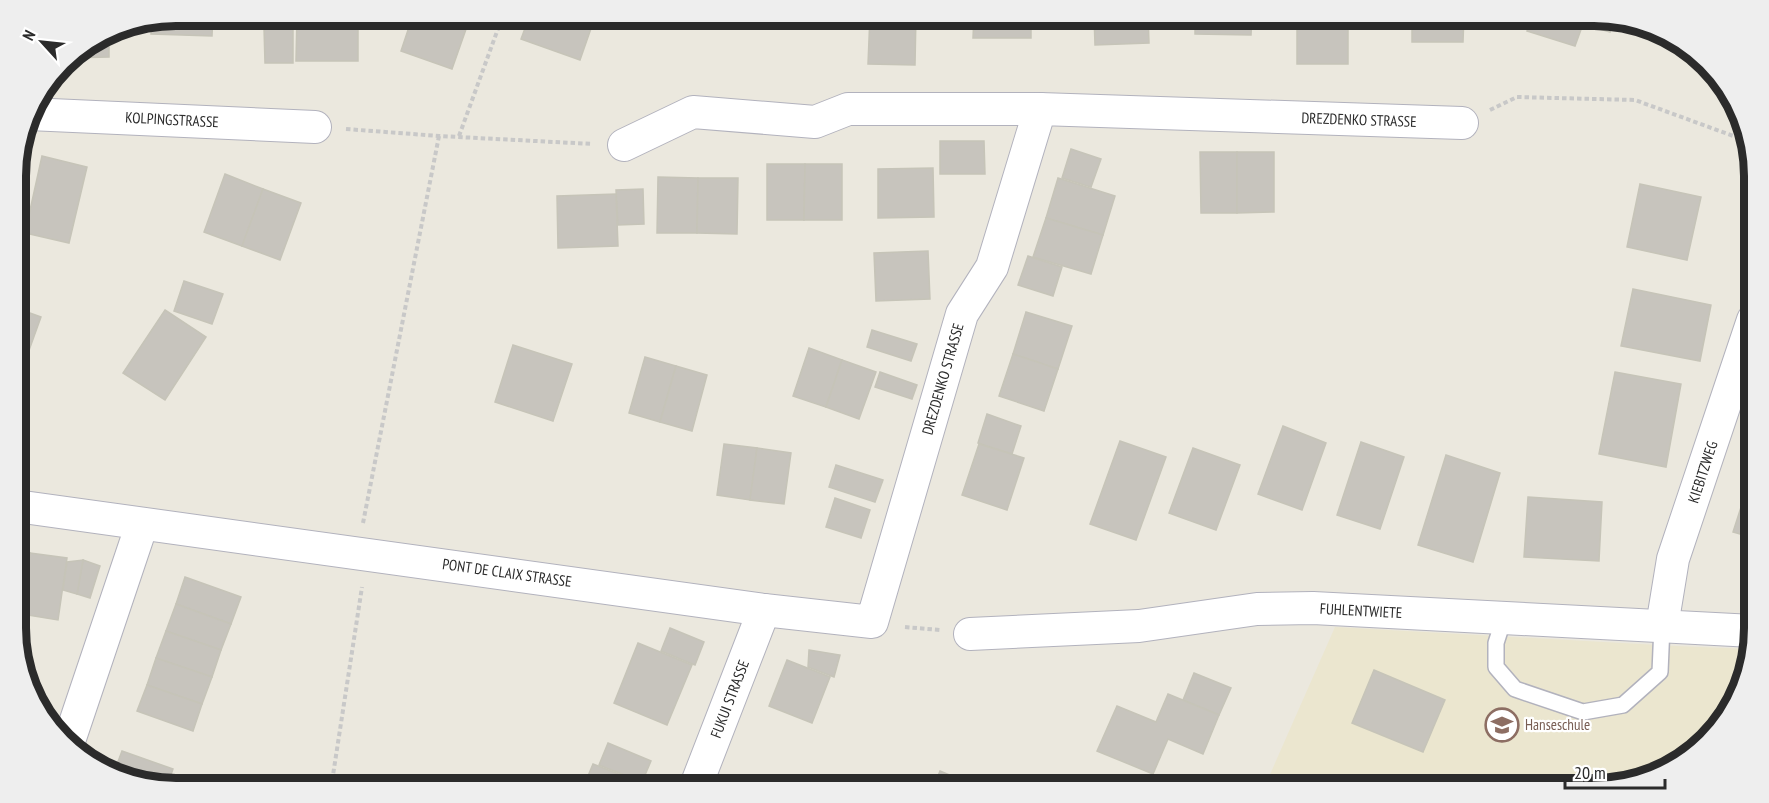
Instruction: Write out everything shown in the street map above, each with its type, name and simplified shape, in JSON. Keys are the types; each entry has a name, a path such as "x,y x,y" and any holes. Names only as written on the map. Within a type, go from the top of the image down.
{"street":[{"name":"DREZDENKO STRASSE","path":"872,622 962,314 992,267 1040,109"},
{"name":"DREZDENKO STRASSE","path":"624,145 693,112 815,122 848,110 1040,109 1462,123"},
{"name":"KOLPINGSTRASSE","path":"39,114 315,127"},
{"name":"KIEBITZWEG","path":"1662,626 1674,560 1744,347"},
{"name":"PONT DE CLAIX STRASSE","path":"26,507 764,610 872,622"},
{"path":"71,734 142,524"},
{"name":"FUHLENTWIETE","path":"970,634 1139,626 1257,609 1313,608 1744,630"},
{"name":"FUKUI STRASSE","path":"699,778 764,610"}],"lane":[{"path":"1504,618 1496,643 1496,667 1515,689 1583,712 1623,705 1660,672 1662,626"}],"path":[{"path":"459,136 499,26"},
{"path":"1517,97 1635,100 1738,138"},
{"path":"315,127 624,145"},
{"path":"333,778 362,583 361,532 440,136"},
{"path":"872,622 970,634"}],"shaded area":[{"name":"Hanseschule","path":"1335,627 1742,649 1732,685 1712,719 1677,752 1641,770 1603,777 1269,777"}],"building":[{"path":"212,26 212,36 151,34 151,28"},
{"path":"297,26 358,26 358,61 296,61"},
{"path":"409,26 467,26 452,69 401,51"},
{"path":"526,26 592,26 580,60 521,39"},
{"path":"870,26 916,26 915,65 868,64"},
{"path":"974,26 1031,26 1031,38 973,38"},
{"path":"1094,26 1148,26 1149,43 1095,45"},
{"path":"1195,26 1251,26 1251,35 1195,34"},
{"path":"1297,26 1348,26 1348,64 1297,64"},
{"path":"1412,26 1464,26 1463,42 1412,42"},
{"path":"1529,26 1582,26 1575,46 1527,31"},
{"path":"1590,26 1612,27 1610,32"},
{"path":"264,28 293,28 293,63 265,63"},
{"path":"109,42 109,57 84,58 92,51"},
{"path":"940,141 984,141 985,174 940,174"},
{"path":"1071,149 1101,159 1091,187 1062,178"},
{"path":"1200,152 1237,152 1237,213 1201,213"},
{"path":"1237,152 1274,152 1274,212 1237,213"},
{"path":"42,156 87,167 69,243 26,233"},
{"path":"767,164 805,164 804,220 767,220"},
{"path":"805,164 842,164 842,220 804,220"},
{"path":"933,168 934,217 878,218 878,169"},
{"path":"225,174 263,189 242,246 204,232"},
{"path":"658,177 698,178 697,233 657,233"},
{"path":"698,178 738,178 737,234 697,233"},
{"path":"1058,178 1115,196 1103,235 1046,218"},
{"path":"1640,184 1701,197 1687,260 1627,247"},
{"path":"263,189 301,203 280,260 242,246"},
{"path":"643,189 644,224 618,225 616,190"},
{"path":"616,194 618,246 558,248 557,196"},
{"path":"1046,218 1103,235 1091,274 1033,257"},
{"path":"928,251 930,299 876,301 874,253"},
{"path":"1028,256 1062,267 1053,296 1018,285"},
{"path":"184,281 223,294 212,324 174,311"},
{"path":"1633,289 1711,305 1700,361 1621,346"},
{"path":"165,310 206,337 165,400 123,373"},
{"path":"26,312 41,317 26,359"},
{"path":"1026,312 1072,326 1058,369 1013,354"},
{"path":"872,330 917,344 911,361 867,347"},
{"path":"513,345 572,364 553,421 495,402"},
{"path":"809,348 842,360 826,407 793,396"},
{"path":"1013,354 1058,369 1044,411 999,396"},
{"path":"645,357 676,366 660,422 629,413"},
{"path":"842,360 876,372 859,419 826,407"},
{"path":"676,366 707,375 692,431 660,422"},
{"path":"880,372 917,385 912,399 875,387"},
{"path":"1615,372 1681,384 1666,467 1599,454"},
{"path":"987,414 1021,426 1012,454 978,443"},
{"path":"1283,426 1326,443 1302,510 1258,494"},
{"path":"1120,441 1166,457 1136,540 1090,524"},
{"path":"1361,442 1404,457 1380,529 1337,515"},
{"path":"724,444 757,448 750,500 717,495"},
{"path":"979,444 1024,458 1007,510 962,495"},
{"path":"757,448 791,453 784,504 750,500"},
{"path":"1193,448 1240,465 1216,530 1169,513"},
{"path":"1446,455 1500,473 1473,562 1418,545"},
{"path":"836,465 883,480 875,502 829,487"},
{"path":"1528,497 1602,502 1599,561 1524,557"},
{"path":"835,498 870,510 861,538 826,527"},
{"path":"1744,498 1744,535 1733,532"},
{"path":"26,552 30,553 26,580"},
{"path":"30,553 67,558 58,620 26,615 26,580"},
{"path":"83,560 100,566 90,598 77,594"},
{"path":"83,560 77,594 63,590 67,562"},
{"path":"185,577 241,597 231,624 176,604"},
{"path":"176,604 231,624 221,650 166,631"},
{"path":"670,628 704,642 695,665 661,651"},
{"path":"166,631 221,650 212,677 156,658"},
{"path":"638,643 692,665 667,725 614,703"},
{"path":"809,650 840,655 834,677 808,667"},
{"path":"156,658 212,677 202,704 147,685"},
{"path":"787,660 830,677 812,723 769,706"},
{"path":"1374,670 1445,700 1423,752 1352,723"},
{"path":"1194,673 1231,688 1219,715 1183,700"},
{"path":"147,685 202,704 193,731 137,711"},
{"path":"1168,694 1219,715 1203,754 1168,739 1153,774 1097,751 1117,706 1156,722"},
{"path":"608,743 651,761 644,778 631,778 599,765"},
{"path":"122,751 173,769 170,777 147,775 117,765"},
{"path":"593,764 628,778 587,778"},
{"path":"940,771 955,777 937,777"}],"place":[{"name":"Hanseschule","path":"1502,725"}]}
